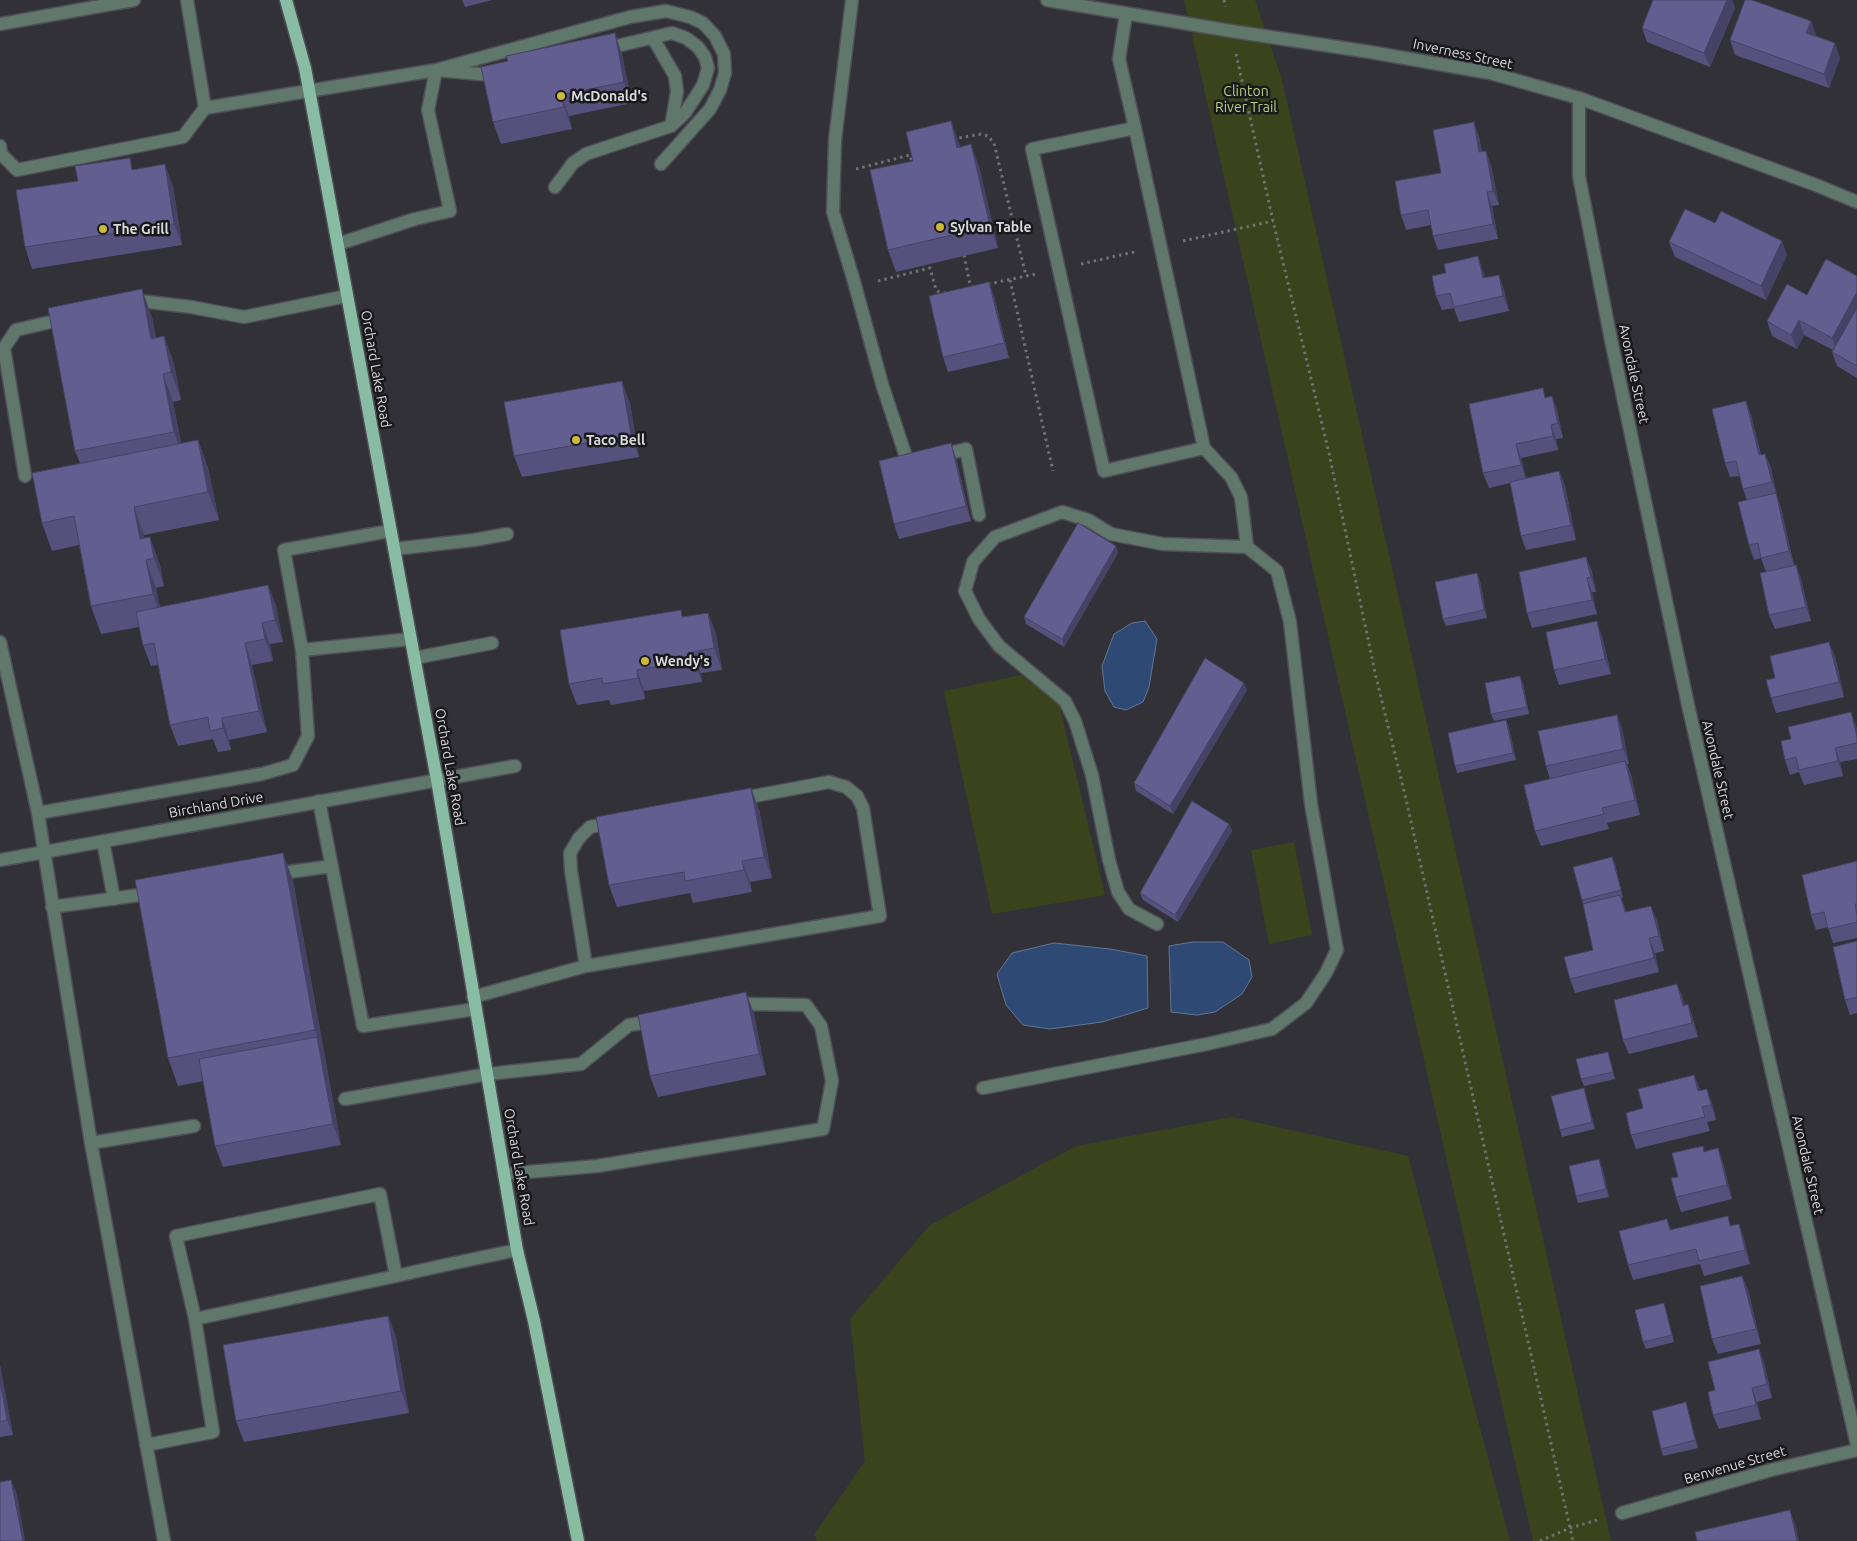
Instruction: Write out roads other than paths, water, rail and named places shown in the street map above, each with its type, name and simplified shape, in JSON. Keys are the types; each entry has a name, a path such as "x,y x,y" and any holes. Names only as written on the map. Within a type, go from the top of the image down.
{"main road":[{"name":"Orchard Lake Road","path":"286,0 305,68 437,780 518,1250 578,1541"}],"street":[{"path":"0,24 134,0"},
{"path":"186,0 205,108"},
{"path":"852,0 835,140 833,212 882,384 908,463 966,449 979,516"},
{"name":"Inverness Street","path":"1047,0 1231,32 1370,52 1490,73 1579,98 1816,185 1857,202"},
{"path":"0,146 1,154 17,170 183,137 205,108 436,70 630,17 666,11 690,16 703,23 715,36 724,54 725,73 720,90 710,109 661,164"},
{"path":"1126,14 1118,59 1135,128 1204,448 1231,477 1241,497 1247,547"},
{"path":"555,187 573,163 586,154 671,126 685,113 703,85 708,68 705,57 698,46 686,38 672,33 595,51"},
{"path":"652,38 675,76 677,92 671,126"},
{"path":"436,70 491,74 510,70"},
{"path":"338,244 415,219 450,210 428,110 436,70"},
{"name":"Avondale Street","path":"1579,98 1579,176 1611,340 1688,705 1857,1445"},
{"path":"1135,128 1032,149 1104,471 1204,448"},
{"path":"121,305 140,301 191,307 244,317 347,296"},
{"path":"25,476 4,348 16,330 83,314"},
{"path":"983,1088 1207,1044 1272,1028 1306,1003 1326,974 1337,950 1311,804 1290,622 1277,571 1247,547 1163,544 1111,534 1088,520 1062,512 995,537 973,562 965,591 979,619 999,646 1065,701 1075,721 1092,775 1109,860 1118,892 1130,909 1157,924"},
{"path":"38,813 262,774 293,765 308,736 302,650 284,550 390,531"},
{"path":"394,549 474,540 507,534"},
{"path":"302,650 411,639"},
{"path":"0,642 38,813 91,1144 164,1541"},
{"path":"415,658 492,643"},
{"name":"Birchland Drive","path":"0,860 515,766"},
{"path":"319,801 362,1026 474,1003 586,966 880,916 863,808 857,796 846,787 829,782 722,802"},
{"path":"586,966 570,871 570,852 578,838 590,827 626,820"},
{"path":"103,841 114,899"},
{"path":"265,876 332,866"},
{"path":"52,907 170,890"},
{"path":"504,1174 597,1166 823,1129 832,1081 821,1026 806,1005 749,1004 722,1009"},
{"path":"345,1099 488,1074 581,1064 629,1025 666,1019"},
{"path":"91,1144 194,1126"},
{"path":"146,1445 212,1432 195,1319 176,1236 380,1194 396,1276"},
{"path":"195,1319 518,1250"},
{"name":"Benvenue Street","path":"1622,1513 1771,1470 1857,1450"}],"water":[{"path":"1145,621 1157,639 1149,687 1143,702 1126,710 1114,707 1105,691 1102,666 1114,634 1132,623"},
{"path":"1193,942 1223,942 1249,960 1252,977 1242,994 1215,1012 1197,1015 1171,1012 1169,946"},
{"path":"1054,943 1110,949 1147,956 1148,1008 1102,1022 1050,1029 1023,1025 1006,1005 997,974 1012,953"}],"place":[{"name":"McDonald's","path":"561,96"},
{"name":"Sylvan Table","path":"940,227"},
{"name":"The Grill","path":"103,229"},
{"name":"Taco Bell","path":"576,440"},
{"name":"Wendy's","path":"645,661"}],"park label":[{"name":"Clinton River Trail","path":"1246,99"}]}
